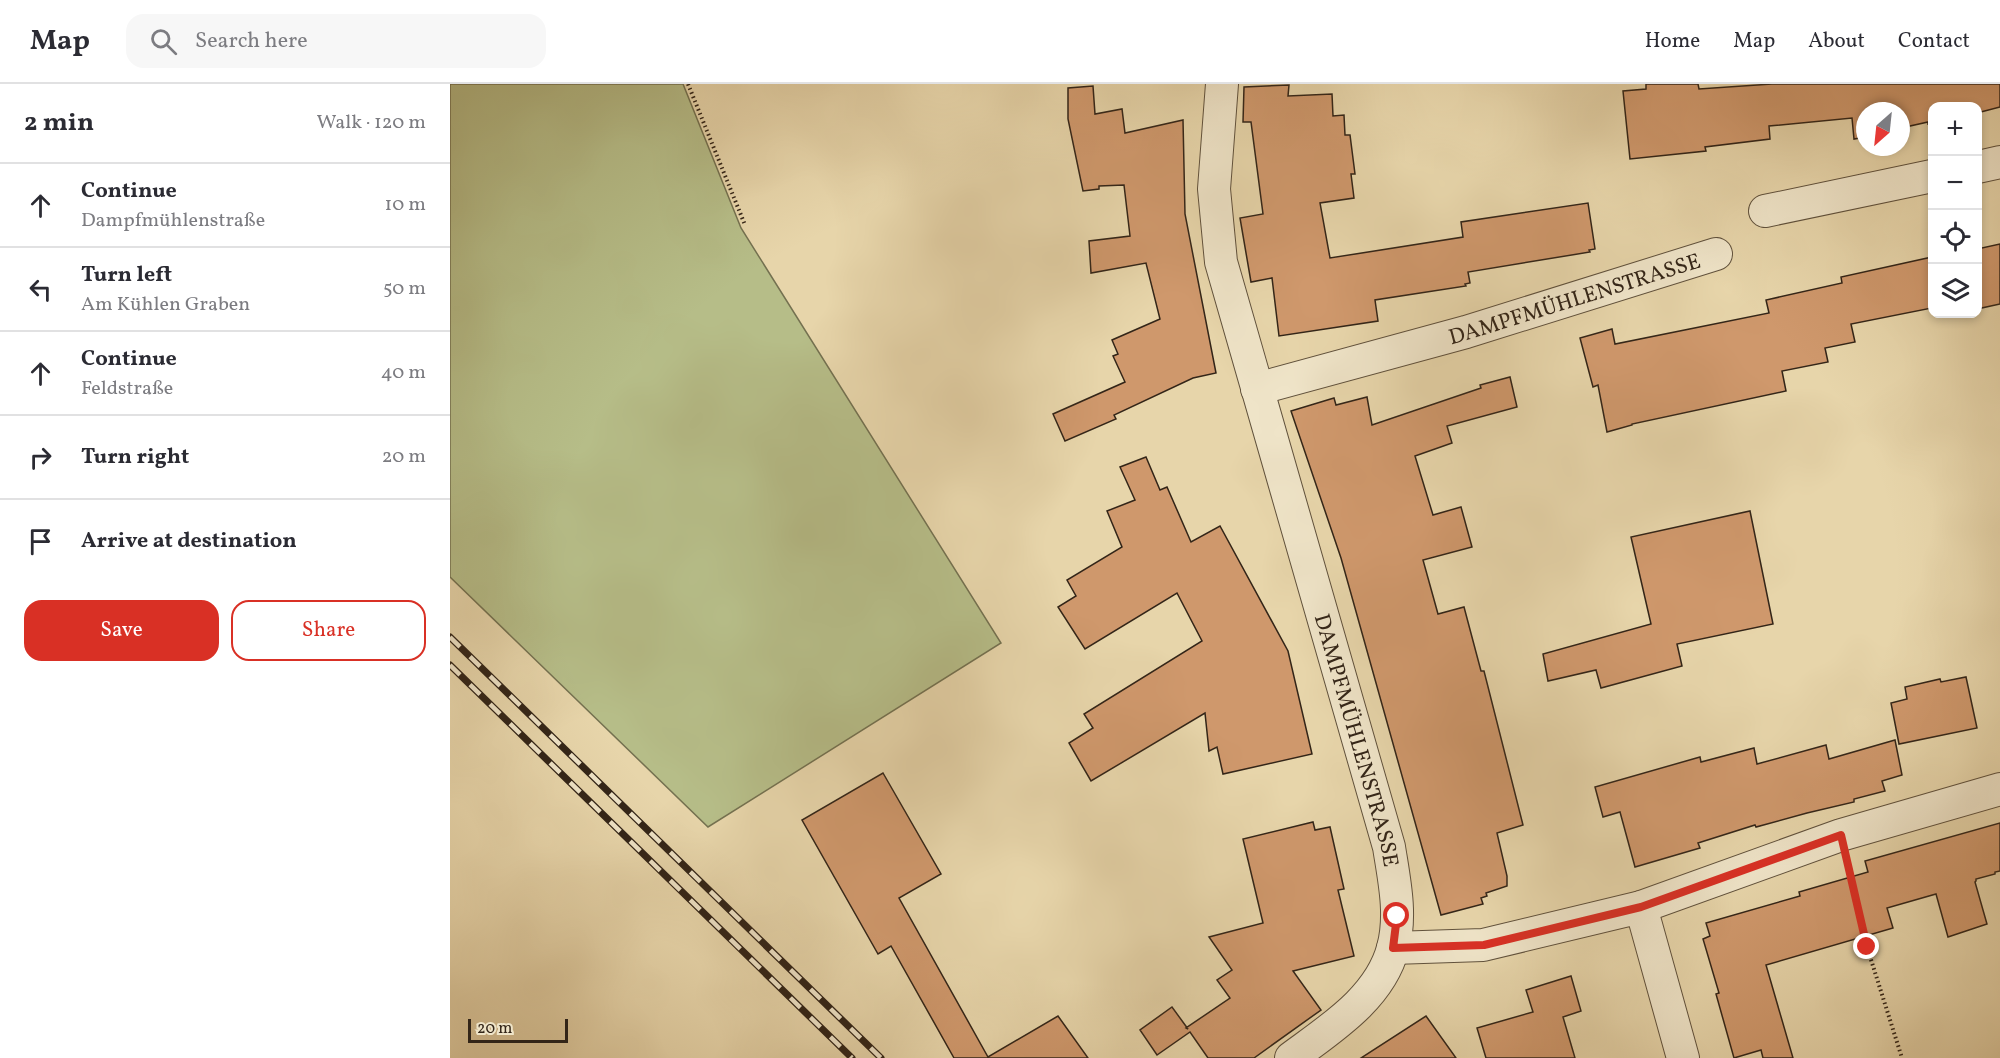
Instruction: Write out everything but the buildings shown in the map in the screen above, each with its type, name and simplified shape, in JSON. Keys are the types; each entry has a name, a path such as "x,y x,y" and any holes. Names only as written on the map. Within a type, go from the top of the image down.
{"street":[{"name":"DAMPFMÜHLENSTRASSE","path":"1222,84 1214,189 1221,262 1389,847 1395,884 1397,916 1393,948 1380,976 1363,999 1341,1020 1291,1058"},
{"path":"1982,166 2000,162"},
{"path":"1765,211 1928,177"},
{"name":"DAMPFMÜHLENSTRASSE","path":"1257,388 1467,332 1716,254"},
{"path":"1393,948 1484,945 1641,907 1841,835 2000,789"},
{"path":"1641,907 1683,1058"}],"path":[{"path":"688,84 745,225"},
{"path":"1841,835 1867,947 1902,1058"}],"green space":[{"path":"450,84 683,84 741,228 1001,643 708,827 450,577"}],"railway":[{"path":"450,637 881,1058"},
{"path":"450,665 852,1058"}],"route":[{"path":"1397,916 1393,948 1484,945 1641,907 1841,835 1867,947"}]}
